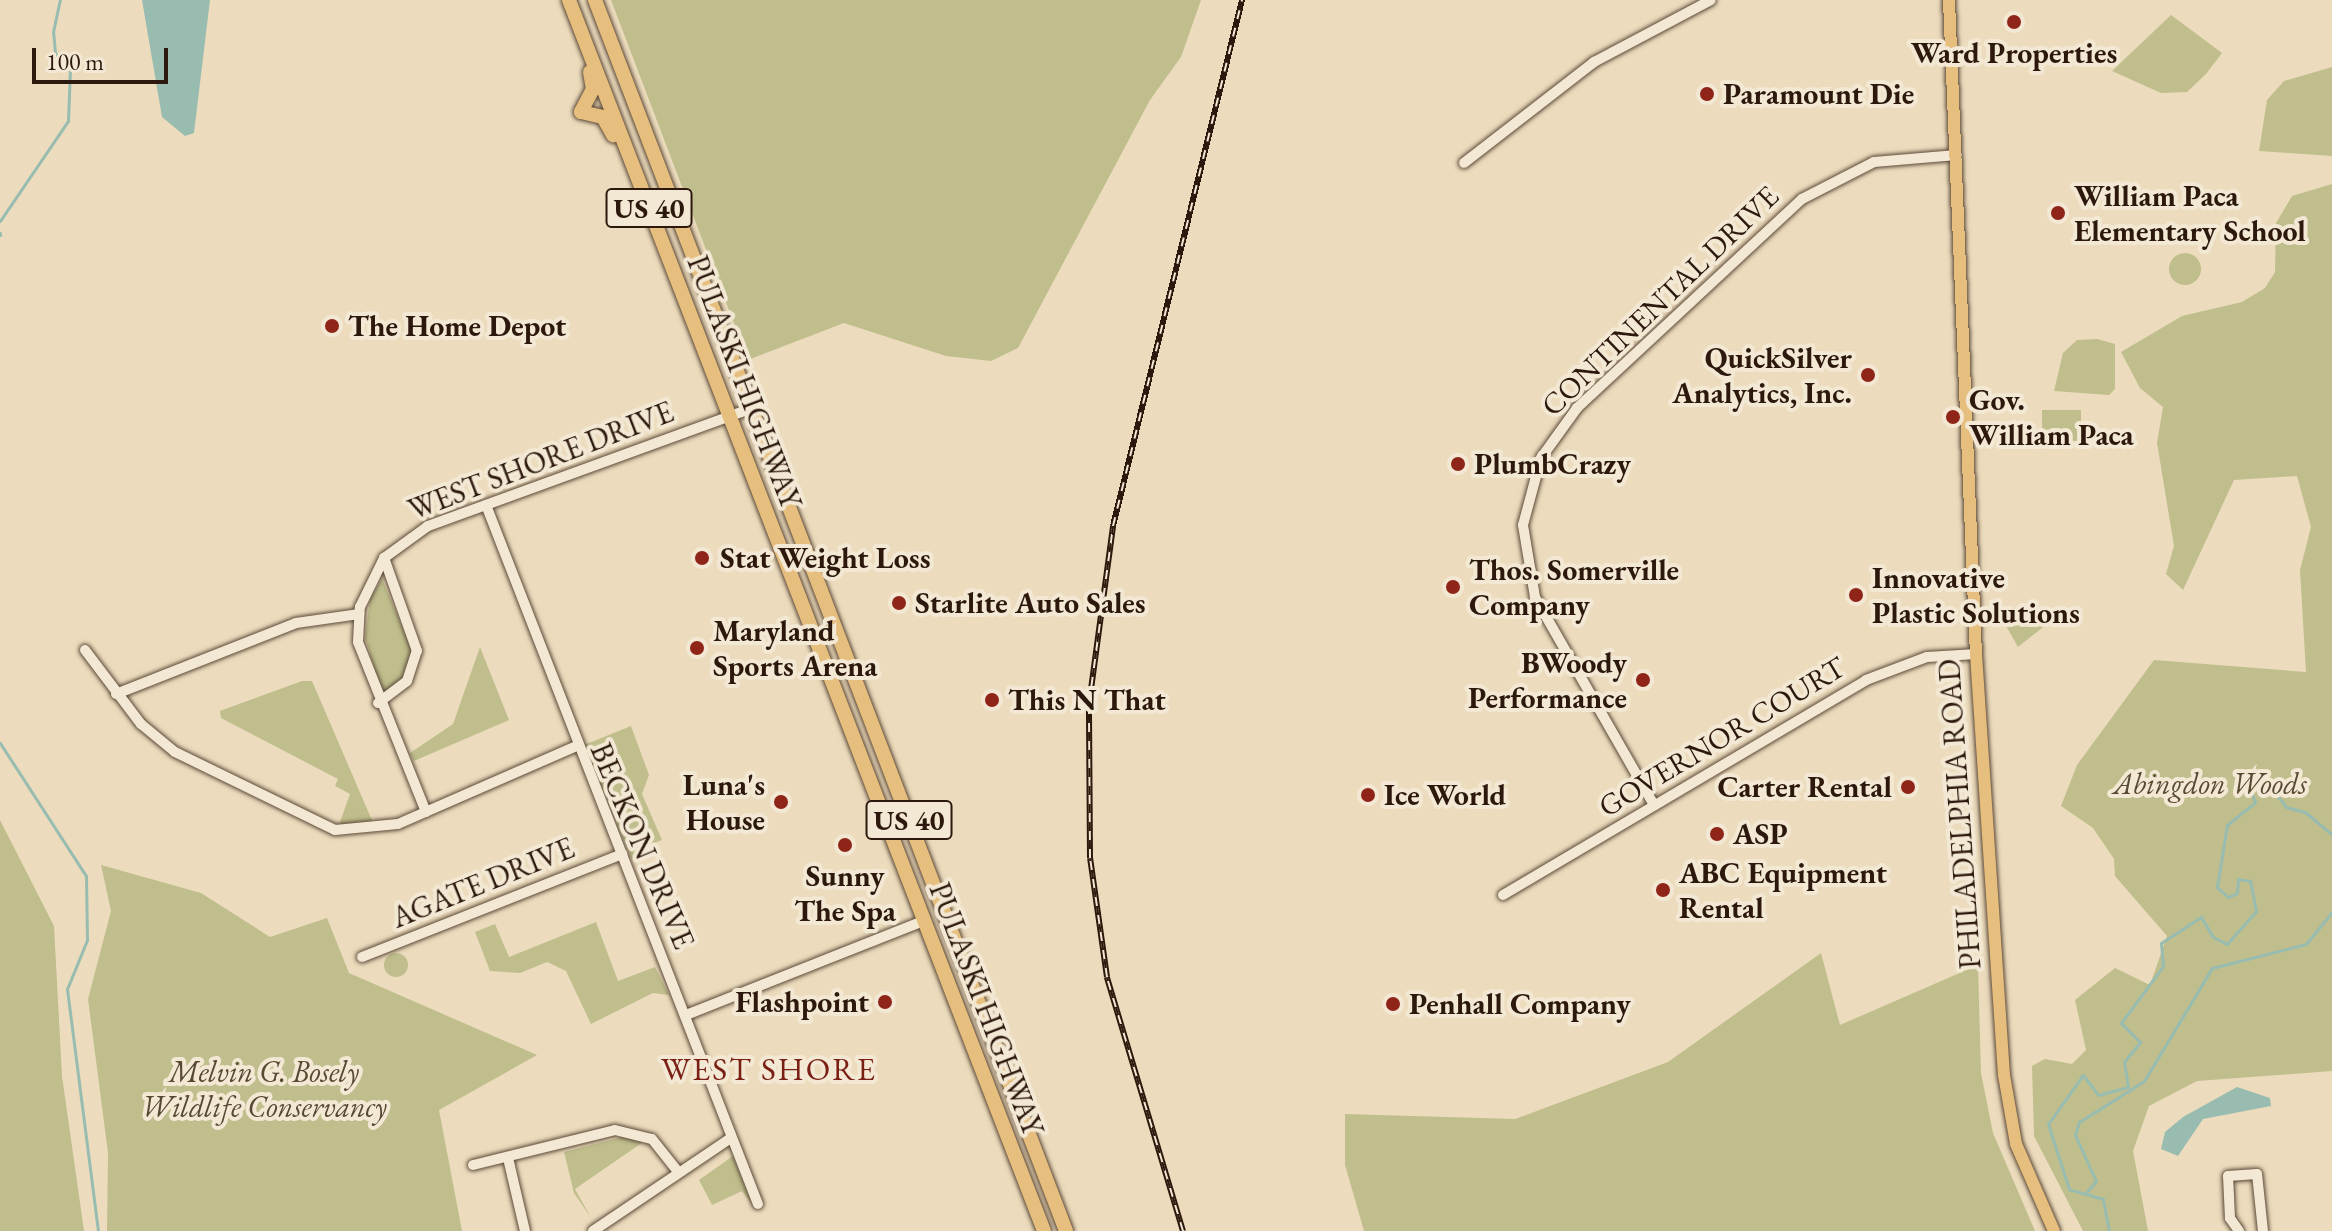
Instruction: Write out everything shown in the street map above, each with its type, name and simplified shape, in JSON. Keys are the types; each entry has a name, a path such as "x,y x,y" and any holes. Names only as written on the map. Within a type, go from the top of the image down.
{"highway":[{"name":"PULASKI HIGHWAY","path":"568,0 1044,1231"},
{"path":"568,0 593,81 581,112 609,123 627,171 637,177"},
{"name":"PULASKI HIGHWAY","path":"595,0 1066,1231"}],"main road":[{"name":"PHILADELPHIA ROAD","path":"1949,0 1976,654 2006,1097 2024,1168 2054,1231"}],"street":[{"path":"1464,163 1594,62 1711,0"},
{"name":"CONTINENTAL DRIVE","path":"1654,805 1532,589 1523,525 1541,458 1577,408 1802,199 1874,162 1957,155"},
{"name":"WEST SHORE DRIVE","path":"426,812 378,703 360,653 359,614 384,558 411,534 753,408"},
{"name":"BECKON DRIVE","path":"486,505 574,747 622,854 758,1204"},
{"path":"378,703 407,681 417,651 384,558"},
{"path":"116,694 296,623 359,614"},
{"path":"85,650 116,694 175,752 309,822 364,832 426,812 574,747"},
{"name":"GOVERNOR COURT","path":"1503,895 1866,680 1927,657 1976,654"},
{"name":"AGATE DRIVE","path":"362,957 622,854"},
{"path":"686,1015 924,921"},
{"path":"473,1165 630,1130 652,1139 679,1173"},
{"path":"593,1231 731,1138"},
{"path":"508,1158 525,1231"},
{"path":"2239,1231 2230,1218 2228,1176 2257,1174 2263,1231"}],"green space":[{"path":"611,0 1201,0 1181,57 1150,100 1018,348 991,361 946,356 844,323 748,360"},
{"path":"2171,15 2222,53 2206,74 2187,92 2161,93 2112,71"},
{"path":"2332,67 2332,156 2259,151 2267,100 2284,81"},
{"name":"Abingdon Woods","path":"2332,184 2332,1071 2197,1081 2149,1106 2133,1151 2148,1231 2083,1231 2034,1136 2032,1066 2045,1059 2072,1064 2086,1050 2075,1000 2115,968 2150,985 2167,936 2115,876 2114,859 2093,828 2061,806 2077,765 2154,660 2306,672 2300,570 2311,527 2297,476 2234,480 2183,590 2166,574 2174,546 2157,443 2163,407 2140,388 2121,352 2182,316 2242,302 2265,288 2275,272 2276,223 2292,196"},
{"path":"2185,253 2197,257 2201,269 2197,281 2185,285 2173,281 2169,269 2173,257"},
{"path":"2097,339 2115,344 2115,389 2109,395 2054,391 2063,353 2077,340"},
{"path":"2042,410 2081,410 2081,441 2042,441"},
{"path":"382,579 413,653 406,676 389,692 381,689 365,637 370,599"},
{"path":"2035,606 2047,624 2018,647 2005,624"},
{"path":"480,647 509,720 414,761 410,753 453,724"},
{"path":"302,681 312,681 374,825 339,825 350,794 335,786 338,779 221,718 220,711"},
{"path":"631,726 649,775 642,794 662,840 636,850 639,858 632,860 584,745"},
{"name":"Melvin G. Bosely Wildlife Conservancy","path":"0,820 54,926 62,1076 84,1231 0,1231"},
{"name":"Melvin G. Bosely Wildlife Conservancy","path":"101,865 201,893 270,937 327,918 349,973 537,1055 439,1110 462,1231 107,1231 108,1153 88,999 111,911"},
{"path":"596,922 618,981 655,967 669,995 653,993 591,1024 566,971 547,962 520,973 490,971 475,932 495,924 509,957"},
{"path":"396,953 407,960 408,965 401,976 396,977 385,970 384,965 391,954"},
{"path":"1821,953 1840,1025 1978,965 1981,1073 1993,1133 2035,1231 1364,1231 1345,1165 1345,1114 1515,1119 1668,1062"},
{"path":"623,1137 646,1140 575,1189 591,1218 574,1193 564,1152"},
{"path":"733,1156 752,1204 742,1191 712,1205 699,1180"}],"water":[{"path":"142,0 210,0 194,133 185,136 162,117"},
{"path":"2237,1087 2270,1098 2271,1106 2203,1119 2178,1156 2161,1149 2165,1132 2183,1117"}],"waterway":[{"path":"0,221 68,121 70,69 55,53 53,32 60,0"},
{"path":"0,743 86,876 87,940 67,989 98,1231"},
{"path":"2109,1231 2103,1199 2069,1189 2048,1124 2083,1075 2098,1095 2128,1087 2124,1062 2140,1042 2121,1023 2163,966 2161,943 2201,917 2213,937 2227,944 2256,911 2250,881 2238,879 2237,893 2228,897 2217,887 2227,825 2255,802 2246,778 2259,773 2286,807 2305,812 2332,835"},
{"path":"2085,1194 2096,1181 2075,1135 2079,1122 2144,1081 2212,968 2306,944 2332,912"}],"railway":[{"path":"1183,1231 1107,977 1090,858 1089,704 1113,526 1242,0"}],"place":[{"name":"Ward Properties","path":"2014,22"},
{"name":"Paramount Die","path":"1707,94"},
{"name":"William Paca Elementary School","path":"2058,213"},
{"name":"The Home Depot","path":"332,326"},
{"name":"QuickSilver Analytics, Inc.","path":"1868,375"},
{"name":"Gov. William Paca","path":"1953,417"},
{"name":"PlumbCrazy","path":"1458,464"},
{"name":"Stat Weight Loss","path":"702,558"},
{"name":"Thos. Somerville Company","path":"1453,587"},
{"name":"Innovative Plastic Solutions","path":"1856,595"},
{"name":"Starlite Auto Sales","path":"899,603"},
{"name":"Maryland Sports Arena","path":"697,648"},
{"name":"BWoody Performance","path":"1643,680"},
{"name":"This N That","path":"992,700"},
{"name":"Carter Rental","path":"1908,787"},
{"name":"Ice World","path":"1368,795"},
{"name":"Luna's House","path":"781,802"},
{"name":"ASP","path":"1717,834"},
{"name":"Sunny The Spa","path":"845,845"},
{"name":"ABC Equipment Rental","path":"1663,890"},
{"name":"Flashpoint","path":"885,1002"},
{"name":"Penhall Company","path":"1393,1004"}],"district":[{"name":"WEST SHORE","path":"769,1069"}]}
